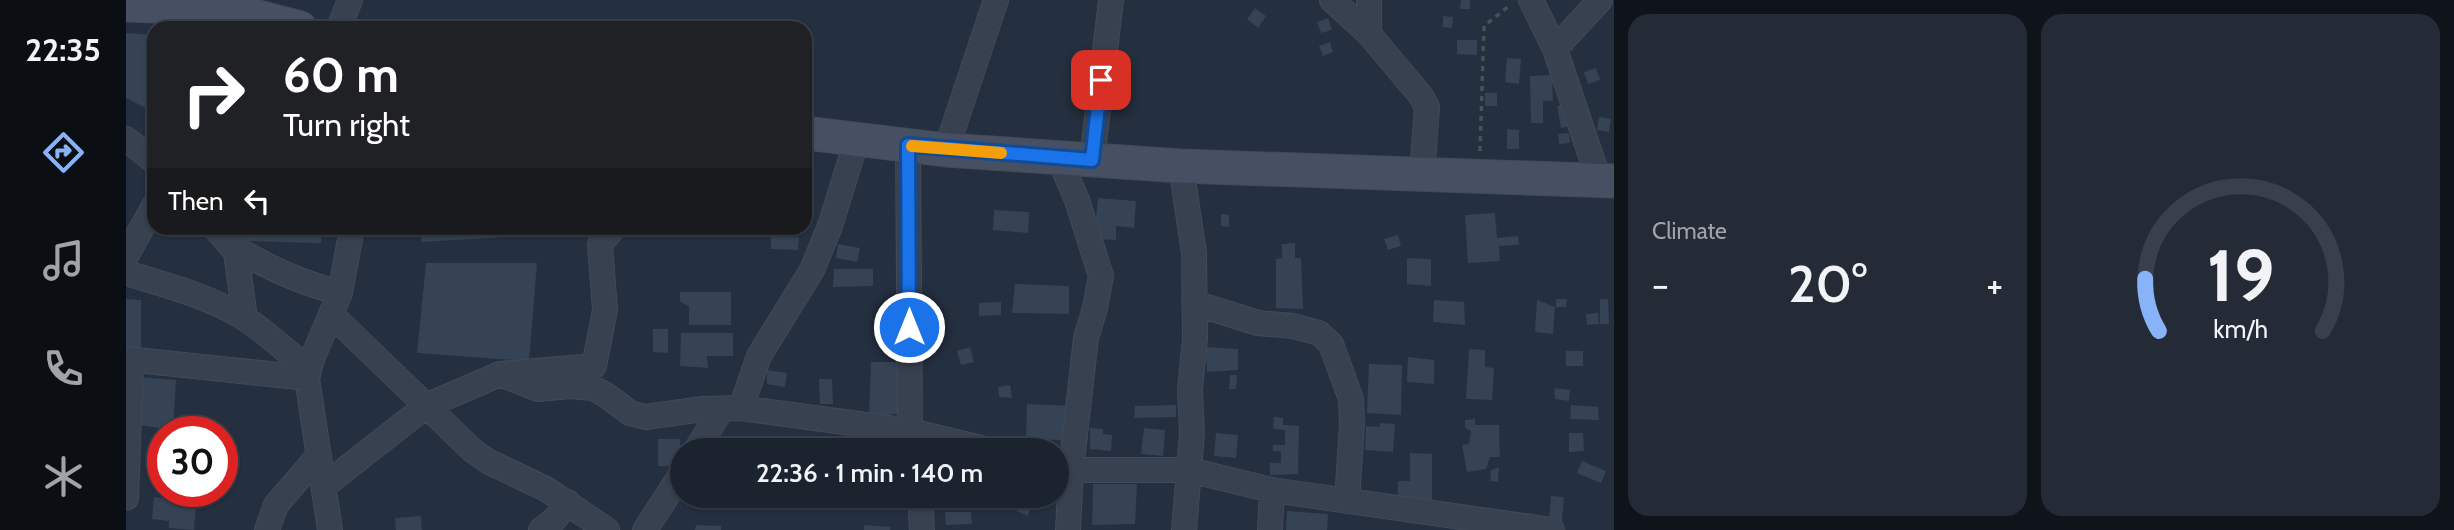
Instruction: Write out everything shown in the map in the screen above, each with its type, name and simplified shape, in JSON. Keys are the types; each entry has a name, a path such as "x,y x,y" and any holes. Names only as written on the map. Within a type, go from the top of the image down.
{"main road":[{"path":"126,5 215,8 247,21"},
{"path":"812,134 946,150 1181,166 1607,181"}],"street":[{"path":"342,21 350,0"},
{"path":"946,150 996,0"},
{"path":"1092,160 1111,0"},
{"path":"1332,0 1369,34 1407,77 1427,107 1422,175"},
{"path":"1368,0 1369,34"},
{"path":"1531,0 1555,48 1607,181"},
{"path":"1555,48 1600,0"},
{"path":"126,139 147,156"},
{"path":"706,438 731,408 759,356 812,270 830,226 857,139"},
{"path":"908,145 912,438"},
{"path":"1058,156 1077,200 1101,276 1088,327 1069,439"},
{"path":"1181,166 1194,253 1195,338 1190,390 1192,434 1184,530"},
{"path":"126,256 147,218"},
{"path":"330,530 308,374 336,304 351,235"},
{"path":"324,486 426,407 500,374 594,366 605,310 600,244 608,235"},
{"path":"236,243 288,276 310,285 336,304 426,407 489,462 546,489 607,530"},
{"path":"236,243 245,318"},
{"path":"126,273 219,305 245,318 308,374"},
{"path":"1194,303 1258,323 1293,326 1319,333 1331,344 1351,399 1347,501"},
{"path":"126,498 128,360 308,374"},
{"path":"500,374 538,389 570,386 593,388 637,416 731,408 901,438"},
{"path":"267,530 276,505 319,455"},
{"path":"1069,468 1189,470 1272,490 1494,525 1552,530"},
{"path":"1270,530 1272,490"},
{"path":"645,530 670,491"},
{"path":"541,530 573,505"},
{"path":"561,530 573,505"},
{"path":"921,508 922,530"},
{"path":"1067,508 1069,530"}],"path":[{"path":"1480,177 1484,26 1516,0"}],"building":[{"path":"1461,0 1470,0 1470,9 1460,9"},
{"path":"1255,8 1266,16 1258,28 1247,19"},
{"path":"1443,16 1453,17 1452,28 1443,27"},
{"path":"1328,18 1332,30 1321,33 1317,22"},
{"path":"126,33 147,34 147,108 126,98"},
{"path":"1457,40 1477,40 1477,55 1457,54"},
{"path":"1330,42 1333,52 1323,56 1319,46"},
{"path":"1507,58 1521,59 1519,84 1505,82"},
{"path":"1596,68 1600,80 1588,84 1584,72"},
{"path":"1552,75 1553,101 1543,101 1543,123 1531,123 1530,76"},
{"path":"1485,93 1497,93 1497,106 1485,106"},
{"path":"1565,104 1571,126 1561,128 1557,106"},
{"path":"1599,117 1611,119 1609,132 1597,130"},
{"path":"1507,129 1519,130 1519,149 1507,149"},
{"path":"1569,133 1570,143 1559,144 1558,134"},
{"path":"1098,198 1136,201 1134,228 1116,226 1116,240 1094,239"},
{"path":"994,210 1029,212 1028,233 993,230"},
{"path":"1495,213 1497,238 1518,236 1519,245 1499,246 1500,261 1468,263 1465,215"},
{"path":"1221,214 1229,215 1229,227 1221,226"},
{"path":"246,235 322,235 321,243 246,241"},
{"path":"422,235 507,235 507,237 421,242"},
{"path":"1398,235 1401,246 1388,250 1384,239"},
{"path":"771,237 799,237 798,250 771,249"},
{"path":"1295,243 1295,258 1301,258 1303,309 1276,308 1276,259 1282,258 1282,244"},
{"path":"838,244 860,248 857,262 836,258"},
{"path":"1407,258 1431,259 1431,286 1407,284"},
{"path":"426,263 537,263 529,361 417,353"},
{"path":"834,269 873,269 873,286 833,287"},
{"path":"1015,284 1069,286 1069,314 1012,313"},
{"path":"680,292 731,292 731,325 689,325 689,306 680,302"},
{"path":"126,299 141,300 141,359 126,356"},
{"path":"1556,299 1567,299 1566,307 1556,307"},
{"path":"1600,299 1608,299 1609,324 1600,324"},
{"path":"1434,300 1464,302 1465,325 1433,322"},
{"path":"1537,300 1555,307 1553,334 1535,332"},
{"path":"1001,302 1001,315 979,316 979,303"},
{"path":"1598,313 1599,324 1587,325 1586,314"},
{"path":"653,329 668,329 668,353 653,352"},
{"path":"681,333 733,333 733,356 707,356 708,368 680,366"},
{"path":"970,347 974,362 961,365 957,351"},
{"path":"1206,347 1238,349 1238,370 1207,372"},
{"path":"1469,349 1485,350 1485,367 1494,368 1492,400 1466,399"},
{"path":"1566,351 1583,351 1583,366 1566,366"},
{"path":"1408,357 1434,360 1434,384 1407,382"},
{"path":"871,362 907,362 906,413 869,417"},
{"path":"1369,364 1402,365 1401,415 1367,413"},
{"path":"767,370 787,373 785,387 767,384"},
{"path":"1230,375 1237,375 1236,389 1229,389"},
{"path":"138,377 176,380 174,416 147,416 147,426 132,424"},
{"path":"819,379 832,379 833,404 820,404"},
{"path":"1010,385 1012,398 999,397 998,387"},
{"path":"1554,388 1570,390 1569,401 1555,399"},
{"path":"1027,404 1072,406 1072,441 1069,438 1026,438"},
{"path":"1176,405 1176,417 1134,418 1135,406"},
{"path":"1571,405 1598,407 1599,420 1570,419"},
{"path":"1274,417 1283,418 1283,425 1299,426 1298,474 1270,475 1270,463 1281,463 1281,451 1273,451 1273,445 1285,445 1285,430 1273,429"},
{"path":"1475,419 1475,425 1499,425 1500,457 1490,457 1486,469 1467,472 1462,445 1469,444 1471,431 1465,428 1465,420"},
{"path":"1380,423 1395,424 1393,452 1365,450 1366,426 1380,427"},
{"path":"1090,428 1103,429 1103,434 1112,435 1111,451 1090,449"},
{"path":"1144,428 1165,430 1163,456 1141,454"},
{"path":"1216,433 1238,435 1236,458 1214,456"},
{"path":"1569,433 1583,433 1584,451 1569,452"},
{"path":"658,439 670,439 670,466 658,466"},
{"path":"1410,453 1432,454 1432,500 1398,499 1398,481 1410,481"},
{"path":"1582,461 1606,471 1601,483 1577,473"},
{"path":"1499,467 1498,482 1490,481 1491,470"},
{"path":"1093,484 1137,484 1135,524 1092,525"},
{"path":"1551,496 1564,497 1562,521 1549,520"},
{"path":"153,507 196,507 194,530 169,528 169,521 152,519"},
{"path":"768,508 796,509 768,510"},
{"path":"1015,508 1030,508 1028,516"},
{"path":"1287,511 1328,514 1327,530 1286,530"},
{"path":"945,512 971,512 972,524 946,525"},
{"path":"421,516 422,530 396,530 395,518"},
{"path":"696,525 721,526 721,530 695,530"},
{"path":"864,525 890,527 890,530 864,530"}],"slow traffic":[{"path":"912,146 1001,153"}],"route":[{"path":"909,327 908,145 1092,160 1101,80"}]}
